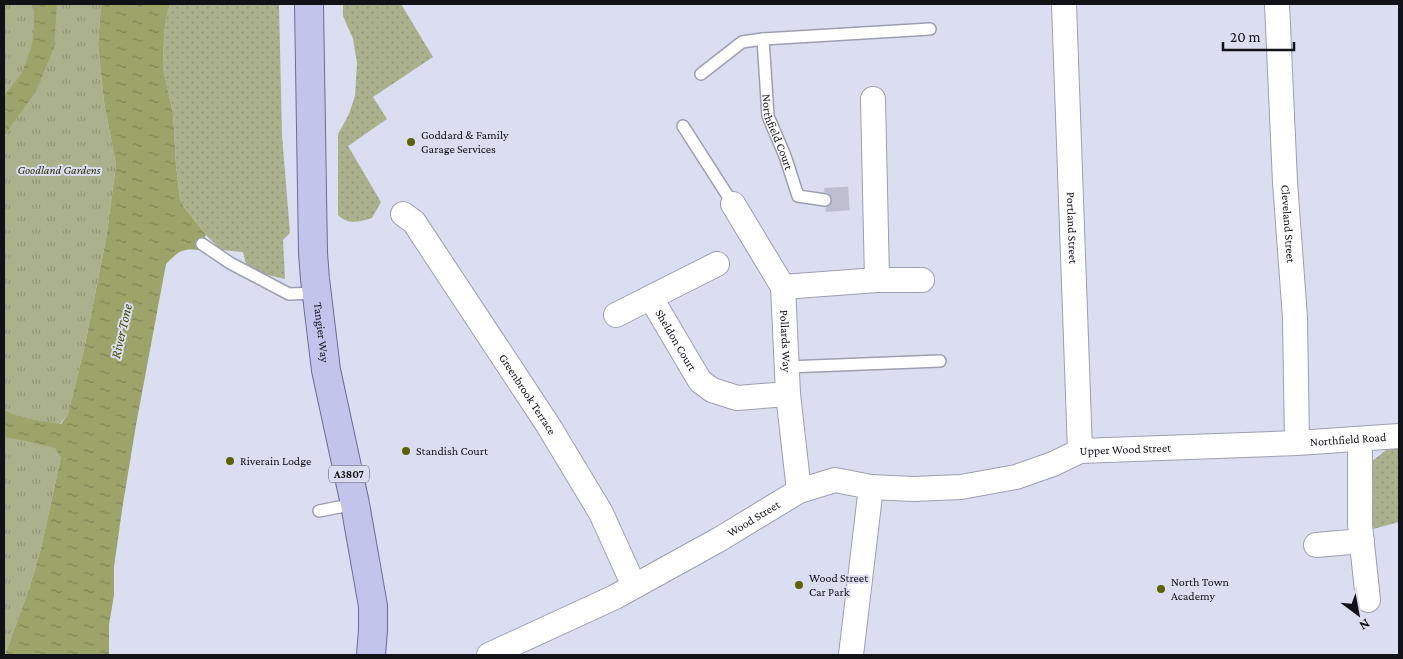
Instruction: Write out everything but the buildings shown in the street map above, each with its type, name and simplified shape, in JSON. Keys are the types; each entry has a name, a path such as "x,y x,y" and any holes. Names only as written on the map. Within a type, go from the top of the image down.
{"main road":[{"name":"Tangier Way","path":"309,4 313,253 316,293 326,370 355,504 372,606 371,655"}],"street":[{"name":"Portland Street","path":"1064,4 1080,452"},
{"name":"Cleveland Street","path":"1277,4 1285,182 1295,318 1297,443"},
{"path":"873,99 864,198 877,280"},
{"name":"Pollards Way","path":"733,204 783,287 788,394 799,491"},
{"name":"Greenbrook Terrace","path":"403,214 414,222 548,425 601,513 634,586"},
{"name":"Sheldon Court","path":"616,316 717,264"},
{"path":"783,287 877,280 922,280"},
{"name":"Sheldon Court","path":"651,298 700,381 712,390 737,398 788,394"},
{"name":"Northfield Road","path":"1297,443 1399,436"},
{"path":"1360,439 1360,525 1368,600"},
{"name":"Upper Wood Street","path":"872,486 913,489 961,487 1016,477 1080,452 1297,443"},
{"name":"Wood Street","path":"489,655 615,597 720,540 799,491 836,480 872,486"},
{"path":"851,655 872,486"},
{"path":"1316,545 1362,541"}],"lane":[{"path":"701,74 742,42 763,39 930,30"},
{"name":"Northfield Court","path":"763,39 768,116 785,156 798,196 824,200"},
{"path":"683,126 733,204"},
{"path":"202,244 230,264 290,294 316,293"},
{"path":"786,367 940,361"},
{"path":"319,511 355,504"}],"green space":[{"name":"Goodland Gardens","path":"4,4 101,4 98,45 104,102 116,165 106,239 85,345 68,414 60,424 61,457 41,548 29,589 5,655 4,655"},
{"path":"170,4 279,4 282,135 290,233 283,240 285,279 247,268 243,252 221,250 206,235 180,199 173,113 163,68 166,18"},
{"path":"343,4 401,4 433,57 373,97 387,119 348,146 381,202 372,218 354,222 338,215 338,134 349,114 355,96 357,63 353,39 343,16"},
{"path":"1399,448 1399,522 1373,529 1370,463 1386,450"}],"water":[{"path":"34,4 57,4 54,48 36,91 4,136 4,96 22,73 31,48 34,33"},
{"name":"River Tone","path":"101,4 170,4 166,18 163,68 173,113 180,199 206,235 199,250 184,250 166,264 122,510 114,567 114,595 109,625 109,655 5,655 29,589 41,548 61,457 55,448 4,437 4,410 24,418 61,424 68,414 85,345 106,239 116,165 104,102 98,45"}],"tunnel":[{"path":"825,200 854,198"}],"place":[{"name":"Goddard & Family Garage Services","path":"411,142"},
{"name":"Standish Court","path":"406,451"},
{"name":"Riverain Lodge","path":"230,461"},
{"name":"Wood Street Car Park","path":"799,585"},
{"name":"North Town Academy","path":"1161,589"}]}
